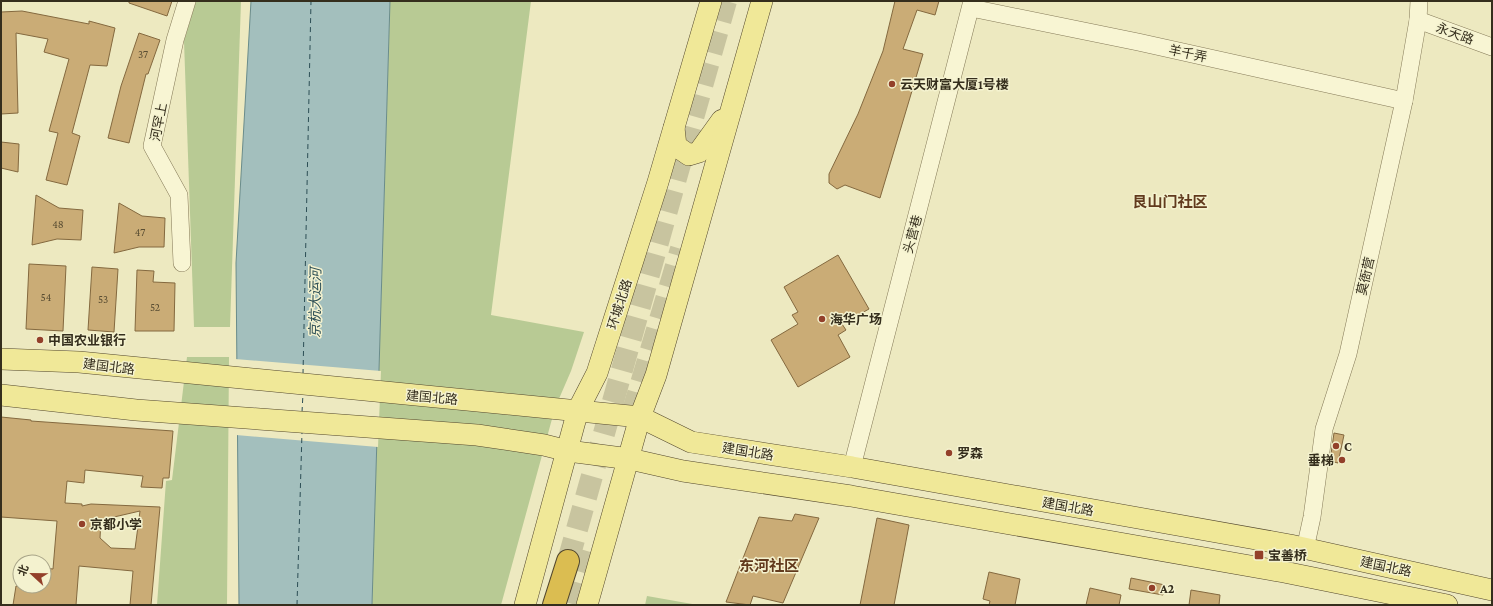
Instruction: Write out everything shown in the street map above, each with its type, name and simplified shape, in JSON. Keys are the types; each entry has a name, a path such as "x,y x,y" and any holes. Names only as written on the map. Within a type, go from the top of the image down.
{"highway":[{"path":"554,605 568,560"}],"main road":[{"name":"环城北路","path":"526,605 578,410 597,373 674,128 711,1"},
{"path":"587,605 619,488 630,459 640,417 656,375 762,1"},
{"path":"674,128 676,146 689,155 699,152 732,106"},
{"name":"建国北路","path":"1,359 79,362 145,370 640,417 691,442 852,467 1306,549 1492,590"},
{"name":"建国北路","path":"1,395 136,410 477,435 544,445 568,451 630,459 684,471 852,496 1284,572 1447,605"}],"street":[{"name":"河罕上","path":"182,263 179,195 152,146 175,40 187,1"},
{"name":"莫衙营","path":"1306,549 1324,429 1348,354 1404,101 1418,20 1419,1"},
{"name":"羊千弄","path":"972,5 1404,101"},
{"name":"头营巷","path":"852,467 972,5"},
{"name":"永天路","path":"1418,20 1492,46"}],"green space":[{"path":"196,1 241,1 230,327 194,327 184,41"},
{"path":"390,1 531,1 491,315 584,332 571,371 555,408 501,605 372,605"},
{"path":"187,357 229,357 227,605 157,605 166,481 172,480"},
{"path":"647,596 698,605 645,605"}],"water":[{"name":"京杭大运河","path":"251,1 390,1 372,605 239,605 236,263"}],"pier":[{"path":"235,359 381,371 378,447 236,435"}],"building":[{"path":"129,1 172,1 167,16 129,3"},
{"name":"云天财富大厦1号楼","path":"895,1 939,1 935,15 917,10 903,49 923,54 880,198 845,185 837,189 829,183 829,174 858,114 883,51"},
{"path":"22,11 89,24 89,21 115,28 107,66 90,65 72,133 80,136 67,185 46,180 58,133 49,131 69,59 44,52 48,39 16,33 18,113 1,114 1,12"},
{"path":"139,33 160,40 148,74 146,74 129,143 108,138 121,86"},
{"path":"1,142 19,144 18,172 1,168"},
{"path":"36,195 59,208 83,210 81,240 57,239 32,245"},
{"path":"119,203 142,216 165,218 164,247 139,247 114,253"},
{"name":"海华广场","path":"838,255 869,309 842,324 846,330 838,335 850,357 798,387 771,340 798,324 792,315 798,312 784,287"},
{"path":"29,264 66,266 63,331 26,329"},
{"path":"92,267 118,269 114,332 88,330"},
{"path":"137,270 154,271 153,282 175,283 174,331 135,331"},
{"path":"1,417 31,421 173,431 169,478 163,478 162,488 141,487 143,476 85,470 84,483 67,481 65,503 82,504 82,506 91,504 160,507 151,605 130,605 133,571 79,566 76,605 13,605 15,594 52,594 52,569 57,521 1,517","holes":["140,511 135,549 111,548 100,538 101,520"]},
{"name":"C","path":"1334,433 1344,435 1338,463 1330,461"},
{"path":"795,514 819,518 783,603 753,596 750,605 726,602 759,517 792,521"},
{"path":"877,518 909,525 894,605 860,605"},
{"path":"989,572 1020,579 1015,605 989,605 990,601 983,599"},
{"name":"A2","path":"1131,578 1165,585 1163,595 1129,589"},
{"path":"1090,588 1121,595 1119,605 1086,605"},
{"path":"1191,590 1220,595 1219,605 1189,605"}],"ferry route":[{"path":"303,374 311,1"},
{"path":"302,412 303,394"},
{"path":"297,605 302,432"}],"tunnel":[{"path":"568,561 726,1"},
{"path":"632,414 681,249"},
{"path":"576,605 592,551"}],"place":[{"name":"云天财富大厦1号楼","path":"892,84"},
{"name":"海华广场","path":"822,319"},
{"name":"中国农业银行","path":"40,340"},
{"name":"C","path":"1336,446"},
{"name":"罗森","path":"949,453"},
{"name":"垂梯","path":"1342,460"},
{"name":"京都小学","path":"82,524"},
{"name":"宝善桥","path":"1259,555"},
{"name":"A2","path":"1152,588"}],"district":[{"name":"艮山门社区","path":"1170,202"},
{"name":"东河社区","path":"769,566"}]}
